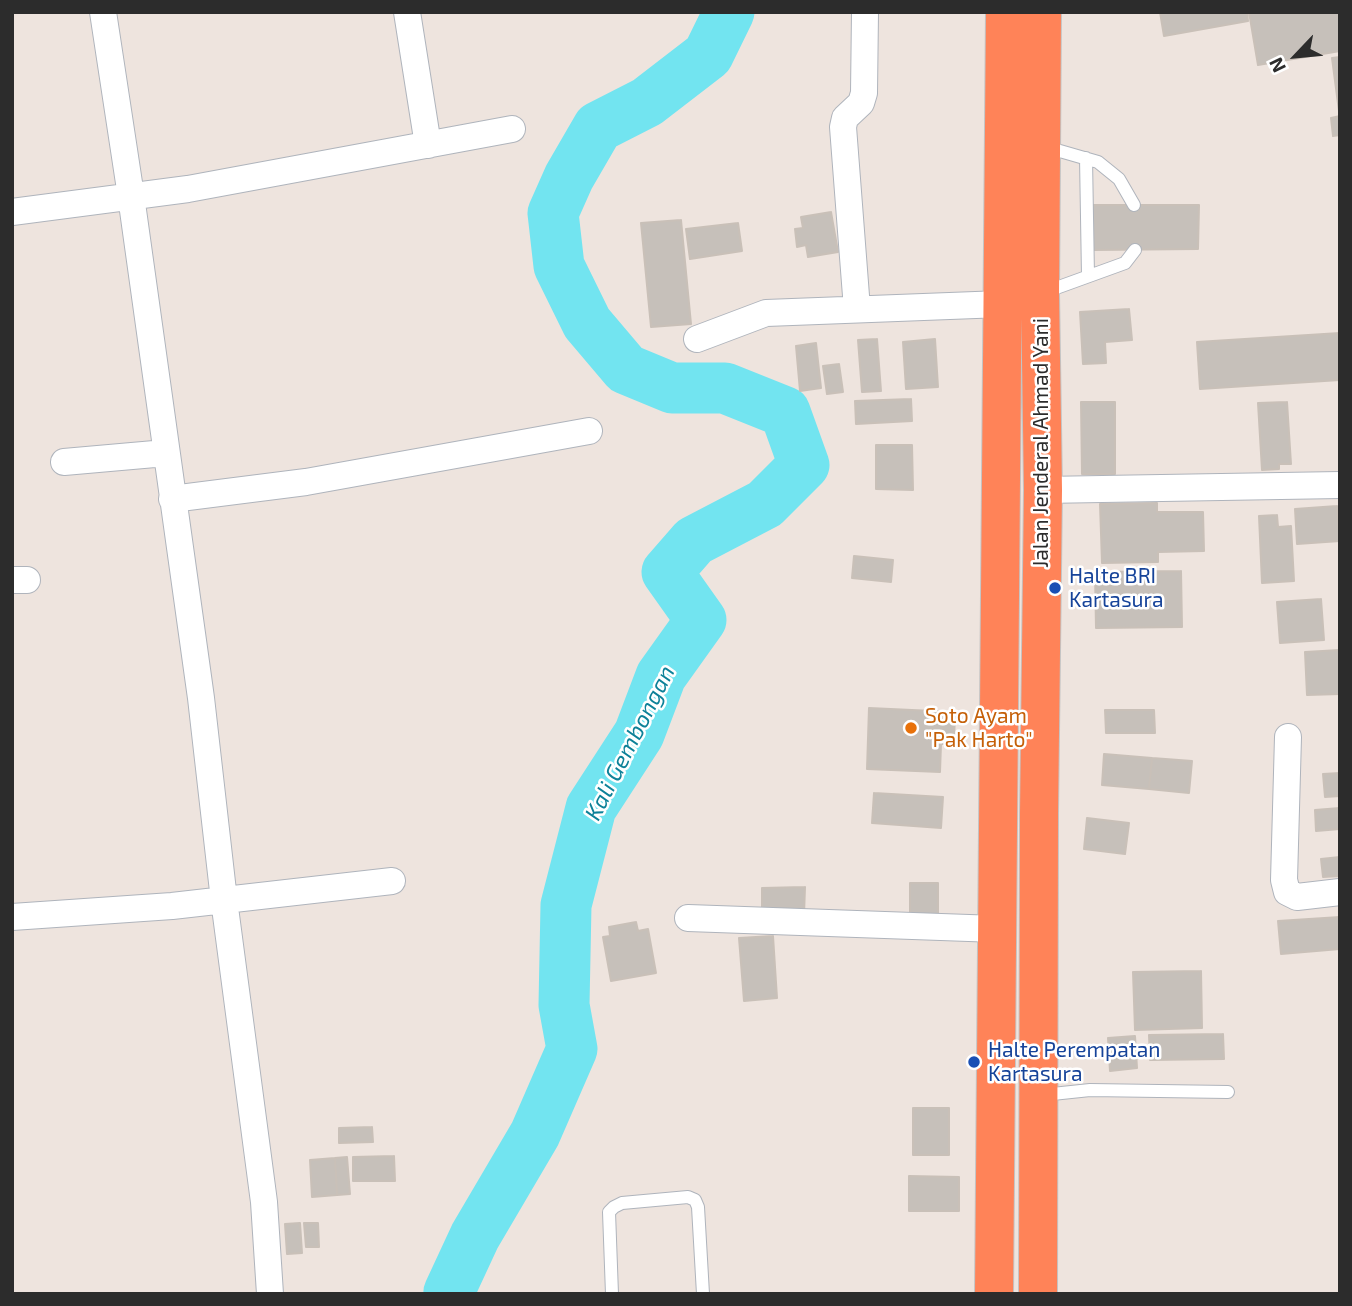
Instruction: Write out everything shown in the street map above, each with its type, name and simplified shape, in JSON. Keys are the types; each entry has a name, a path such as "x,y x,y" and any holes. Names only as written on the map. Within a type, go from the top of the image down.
{"highway":[{"name":"Jalan Jenderal Ahmad Yani","path":"1005,12 1040,294 1043,489 1038,1294"},
{"name":"Jalan Jenderal Ahmad Yani","path":"994,1294 1002,304 1042,12"},
{"path":"999,813 1039,813"}],"street":[{"path":"103,12 201,698 224,901 264,1202 270,1294"},
{"path":"407,12 428,145"},
{"path":"857,309 843,127 845,118 860,103 864,93 865,12"},
{"path":"12,212 188,189 512,129"},
{"path":"697,339 766,313 1002,304 1040,294"},
{"path":"172,499 306,482 589,430"},
{"path":"64,462 166,453"},
{"path":"1043,489 1340,485"},
{"path":"1288,737 1284,880 1287,892 1297,898 1340,892"},
{"path":"12,917 224,901 392,881"},
{"path":"688,918 997,929"}],"lane":[{"path":"1022,143 1098,162 1119,179 1134,205"},
{"path":"1086,158 1088,276"},
{"path":"1040,294 1125,263 1135,250"},
{"path":"1039,1095 1090,1090 1228,1092"},
{"path":"612,1294 609,1212 622,1203 688,1197 695,1200 698,1207 703,1294"}],"building":[{"path":"1160,12 1247,12 1248,21 1164,36"},
{"path":"1249,12 1340,12 1340,51 1258,65"},
{"path":"1340,57 1340,111 1339,111 1332,58"},
{"path":"1340,116 1340,135 1333,136 1331,118"},
{"path":"1093,205 1199,205 1198,249 1093,250"},
{"path":"831,212 838,252 808,257 806,245 797,247 795,229 803,228 801,217"},
{"path":"681,220 691,324 651,327 641,223"},
{"path":"738,223 742,251 690,259 686,229"},
{"path":"1129,309 1132,340 1105,342 1106,363 1083,364 1080,312"},
{"path":"1340,333 1340,380 1200,389 1197,342"},
{"path":"877,339 881,391 862,392 858,340"},
{"path":"935,339 938,387 906,389 903,342"},
{"path":"816,343 821,388 800,391 796,346"},
{"path":"839,364 843,392 827,394 823,366"},
{"path":"911,399 912,421 856,424 855,401"},
{"path":"1081,402 1115,402 1115,474 1082,474"},
{"path":"1287,402 1291,464 1279,464 1279,469 1262,470 1258,403"},
{"path":"876,445 912,445 913,490 876,489"},
{"path":"1157,503 1157,512 1203,512 1204,551 1158,552 1158,562 1102,563 1100,504"},
{"path":"1337,506 1340,541 1297,544 1295,509"},
{"path":"1277,515 1278,527 1291,526 1294,581 1262,583 1259,516"},
{"path":"854,556 893,560 891,582 852,578"},
{"path":"1181,571 1182,627 1096,628 1095,572"},
{"path":"1321,599 1324,640 1280,643 1277,602"},
{"path":"1340,650 1340,694 1307,695 1305,652"},
{"name":"Soto Ayam \"Pak Harto\"","path":"869,708 955,712 954,744 941,744 940,772 867,769"},
{"path":"1105,710 1154,710 1155,733 1106,733"},
{"path":"1104,754 1152,758 1149,789 1102,785"},
{"path":"1152,758 1192,761 1189,793 1149,789"},
{"path":"1340,773 1340,796 1325,797 1323,774"},
{"path":"874,793 943,797 941,828 872,823"},
{"path":"1340,808 1340,829 1316,831 1315,810"},
{"path":"1087,818 1129,823 1125,854 1084,849"},
{"path":"1340,857 1340,876 1323,877 1321,859"},
{"path":"910,883 938,883 938,918 910,918"},
{"path":"805,887 804,915 762,915 762,888"},
{"path":"1340,917 1340,949 1281,954 1278,921"},
{"path":"636,922 638,931 648,929 656,973 611,981 603,937 610,936 609,927"},
{"path":"773,936 777,998 744,1001 739,938"},
{"path":"1201,971 1202,1028 1135,1030 1133,972"},
{"path":"1223,1034 1224,1059 1150,1060 1149,1035"},
{"path":"1135,1036 1137,1068 1110,1071 1108,1038"},
{"path":"913,1108 949,1108 949,1155 913,1155"},
{"path":"372,1127 373,1142 339,1143 339,1128"},
{"path":"394,1156 395,1181 353,1181 353,1157"},
{"path":"347,1157 350,1194 337,1195 335,1158"},
{"path":"335,1158 337,1195 312,1197 310,1160"},
{"path":"909,1176 959,1177 959,1211 909,1211"},
{"path":"300,1223 302,1253 287,1254 285,1224"},
{"path":"304,1223 318,1223 319,1247 306,1247"}],"waterway":[{"name":"Kali Gembongan","path":"450,1294 475,1236 535,1134 572,1049 564,1005 566,905 591,808 639,734 661,676 701,620 667,572 694,541 765,504 804,465 785,412 725,388 672,388 626,369 587,323 559,266 553,213 569,177 598,127 647,102 708,55 729,12"}],"place":[{"name":"Halte BRI Kartasura","path":"1055,588"},
{"name":"Soto Ayam \"Pak Harto\"","path":"911,728"},
{"name":"Halte Perempatan Kartasura","path":"974,1062"}]}
